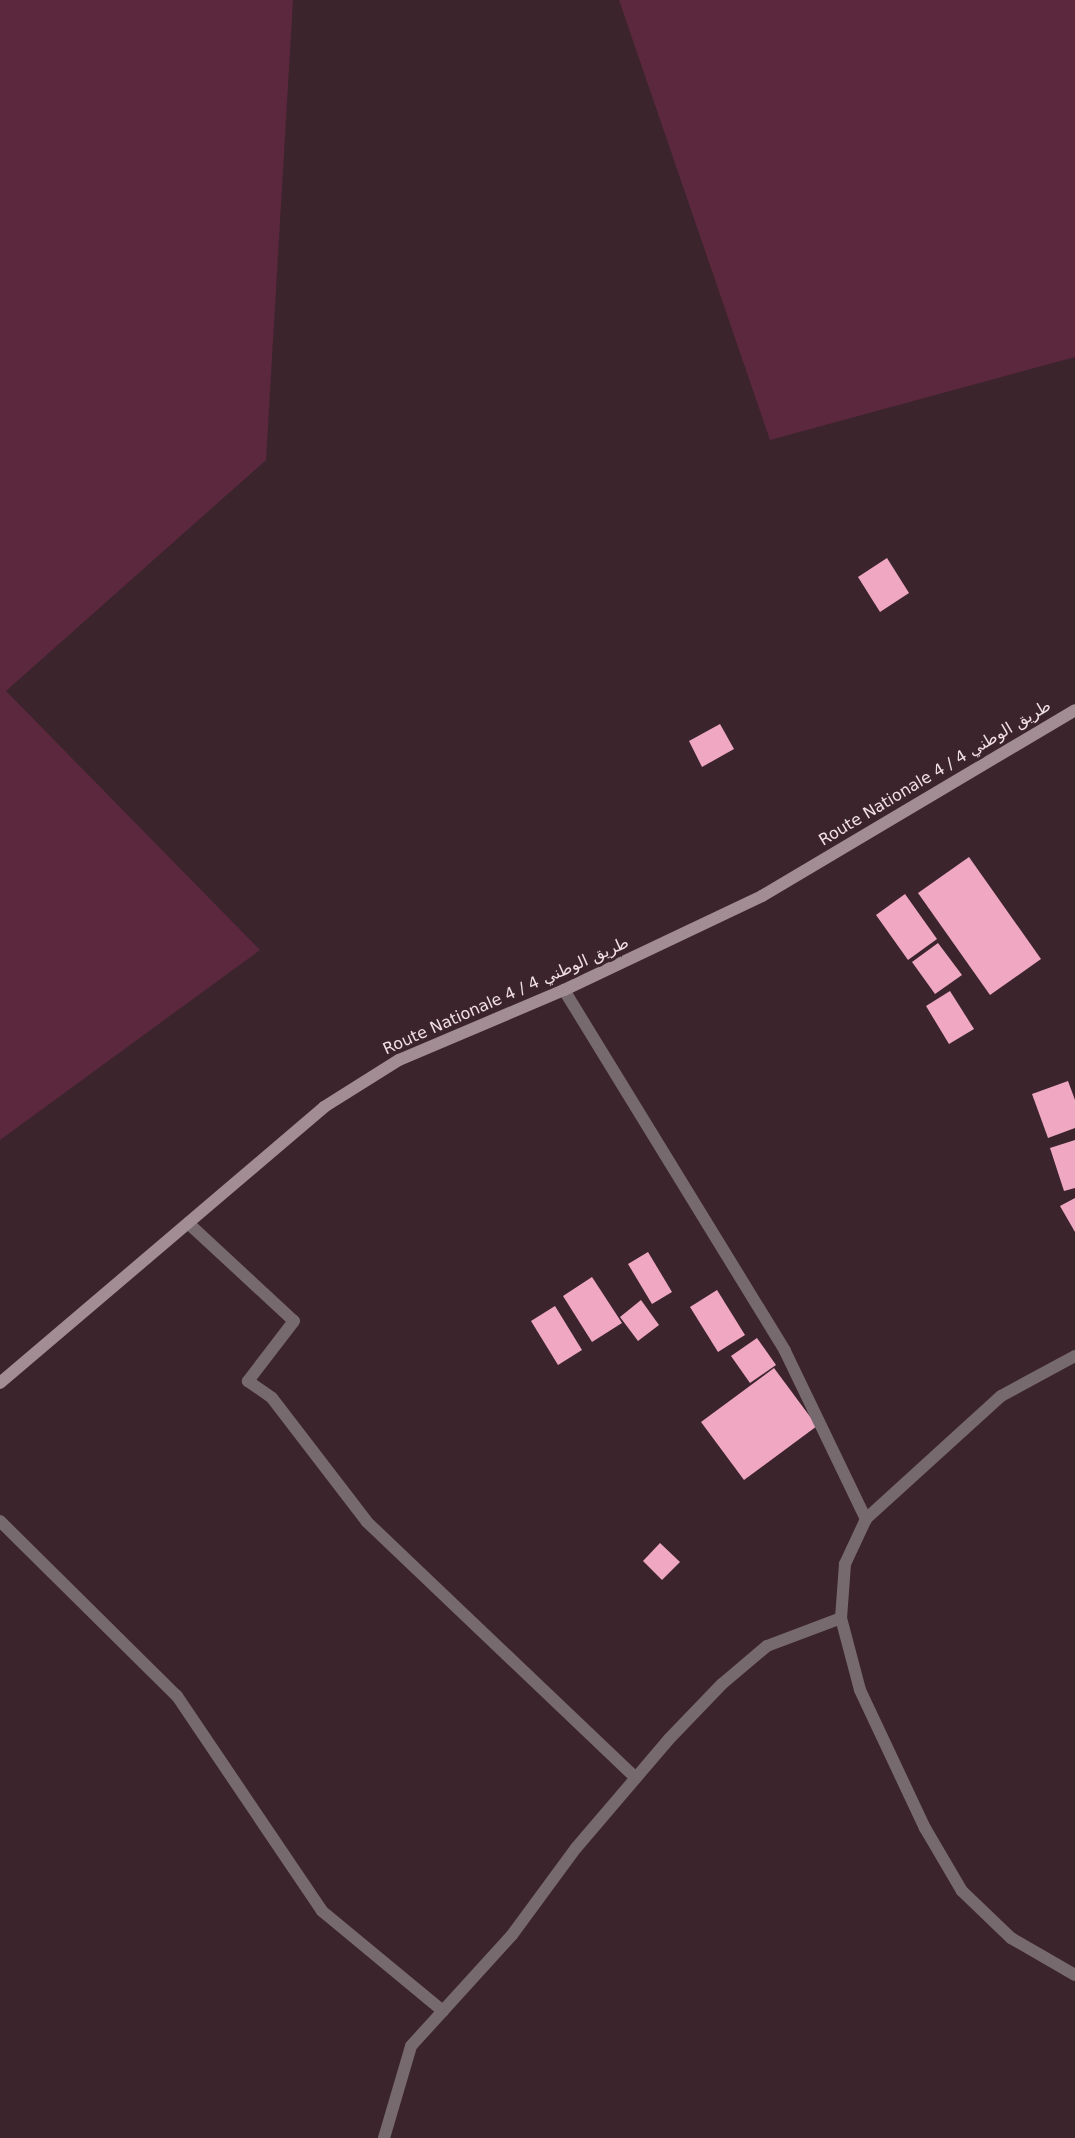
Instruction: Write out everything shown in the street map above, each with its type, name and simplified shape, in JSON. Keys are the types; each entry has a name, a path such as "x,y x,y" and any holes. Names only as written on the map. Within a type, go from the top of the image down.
{"main road":[{"name":"Route Nationale 4 / طريق الوطني 4","path":"0,1383 324,1107 399,1060 564,990 762,896 1075,710"}],"street":[{"path":"564,990 785,1351 866,1519"},
{"path":"188,1223 294,1321 248,1381 272,1398 367,1522 636,1778"},
{"path":"1075,1356 1001,1396 866,1519 845,1564 841,1618 860,1690 925,1828 962,1891 1011,1938 1075,1975"},
{"path":"0,1521 177,1696 322,1911 443,2011"},
{"path":"384,2138 411,2046 512,1935 576,1848 636,1778 722,1684 767,1646 841,1618"}],"shaded area":[{"path":"0,0 293,0 266,460 6,691 260,950 0,1140"},
{"path":"619,0 1075,0 1075,357 770,440"}],"building":[{"path":"887,558 909,593 880,612 858,577"},
{"path":"720,724 734,749 702,767 689,741"},
{"path":"969,857 1041,959 990,995 918,893"},
{"path":"905,894 937,939 908,960 876,915"},
{"path":"938,943 962,975 935,994 912,962"},
{"path":"950,991 974,1029 949,1044 926,1006"},
{"path":"1068,1081 1075,1100 1075,1128 1048,1138 1032,1094"},
{"path":"1075,1140 1075,1188 1064,1191 1050,1148"},
{"path":"1075,1198 1075,1232 1060,1206"},
{"path":"648,1252 672,1292 652,1304 628,1264"},
{"path":"592,1277 622,1323 592,1342 563,1296"},
{"path":"717,1290 745,1335 718,1352 690,1307"},
{"path":"641,1300 659,1325 638,1341 620,1317"},
{"path":"555,1306 582,1350 558,1365 531,1321"},
{"path":"757,1338 776,1365 750,1383 731,1356"},
{"path":"774,1368 817,1426 744,1480 701,1422"},
{"path":"660,1543 680,1562 662,1580 643,1561"}]}
